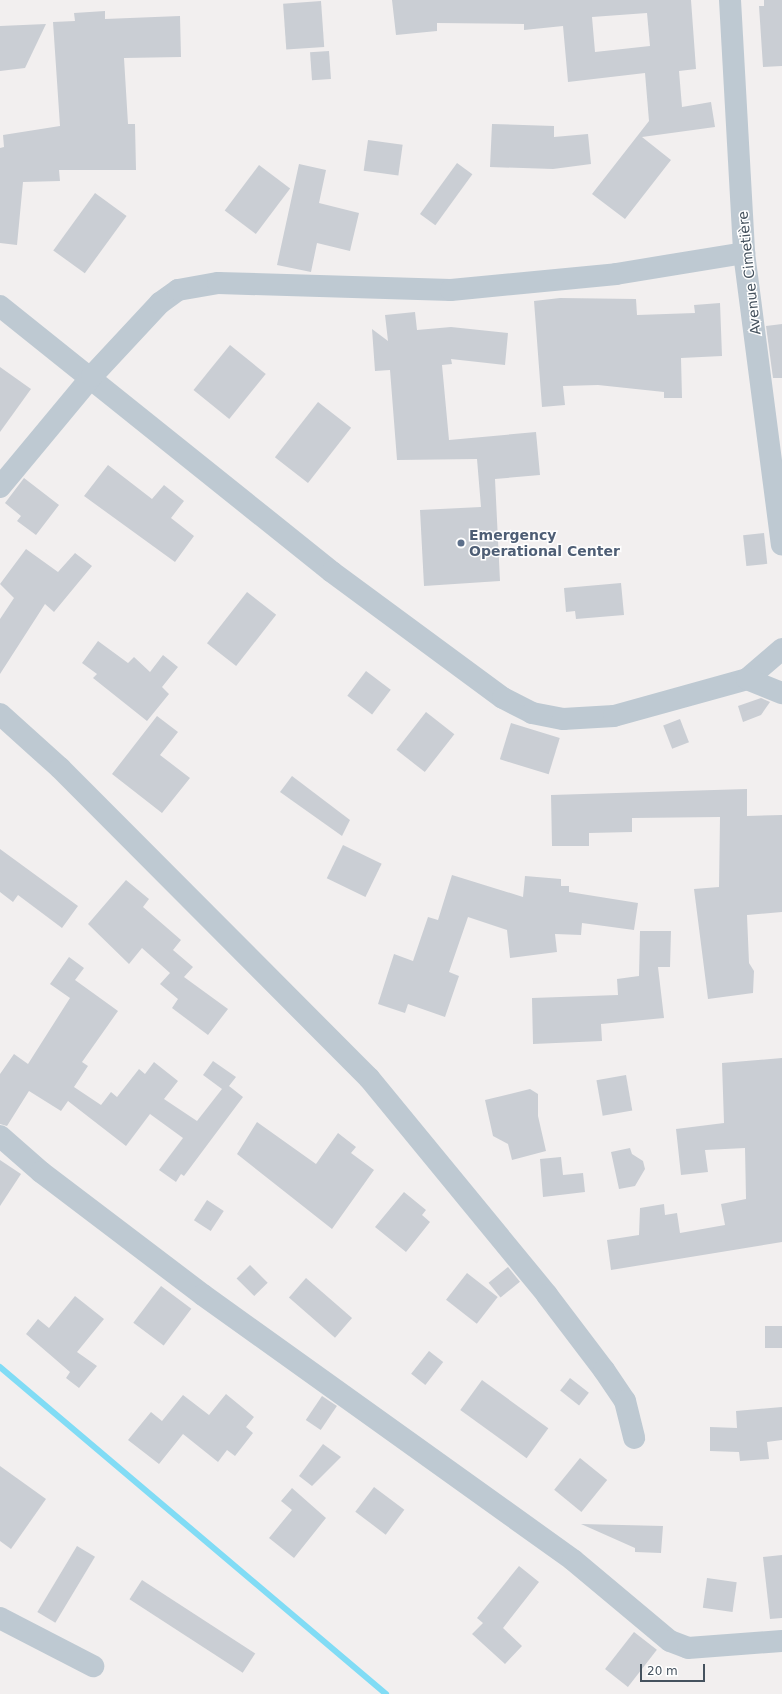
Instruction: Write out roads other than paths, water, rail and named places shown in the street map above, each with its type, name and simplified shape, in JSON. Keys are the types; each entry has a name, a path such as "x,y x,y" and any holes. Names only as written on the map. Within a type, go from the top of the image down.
{"street":[{"name":"Avenue Cimetière","path":"730,0 744,253 780,511 782,545"},
{"path":"0,487 92,376 160,303 178,290 196,285 451,290 616,274 744,253"},
{"path":"0,306 92,376 332,572 503,698 532,714 563,719 614,716 747,679 782,649"},
{"path":"747,679 782,693"},
{"path":"0,714 60,768 369,1078 547,1295 604,1370 625,1401 634,1438"},
{"path":"0,1136 40,1172 203,1295 573,1560 670,1640 688,1648 782,1641"},
{"path":"0,1618 93,1666"}],"waterway":[{"path":"0,1367 386,1694"}],"place":[{"name":"Emergency Operational Center","path":"461,543"}]}
